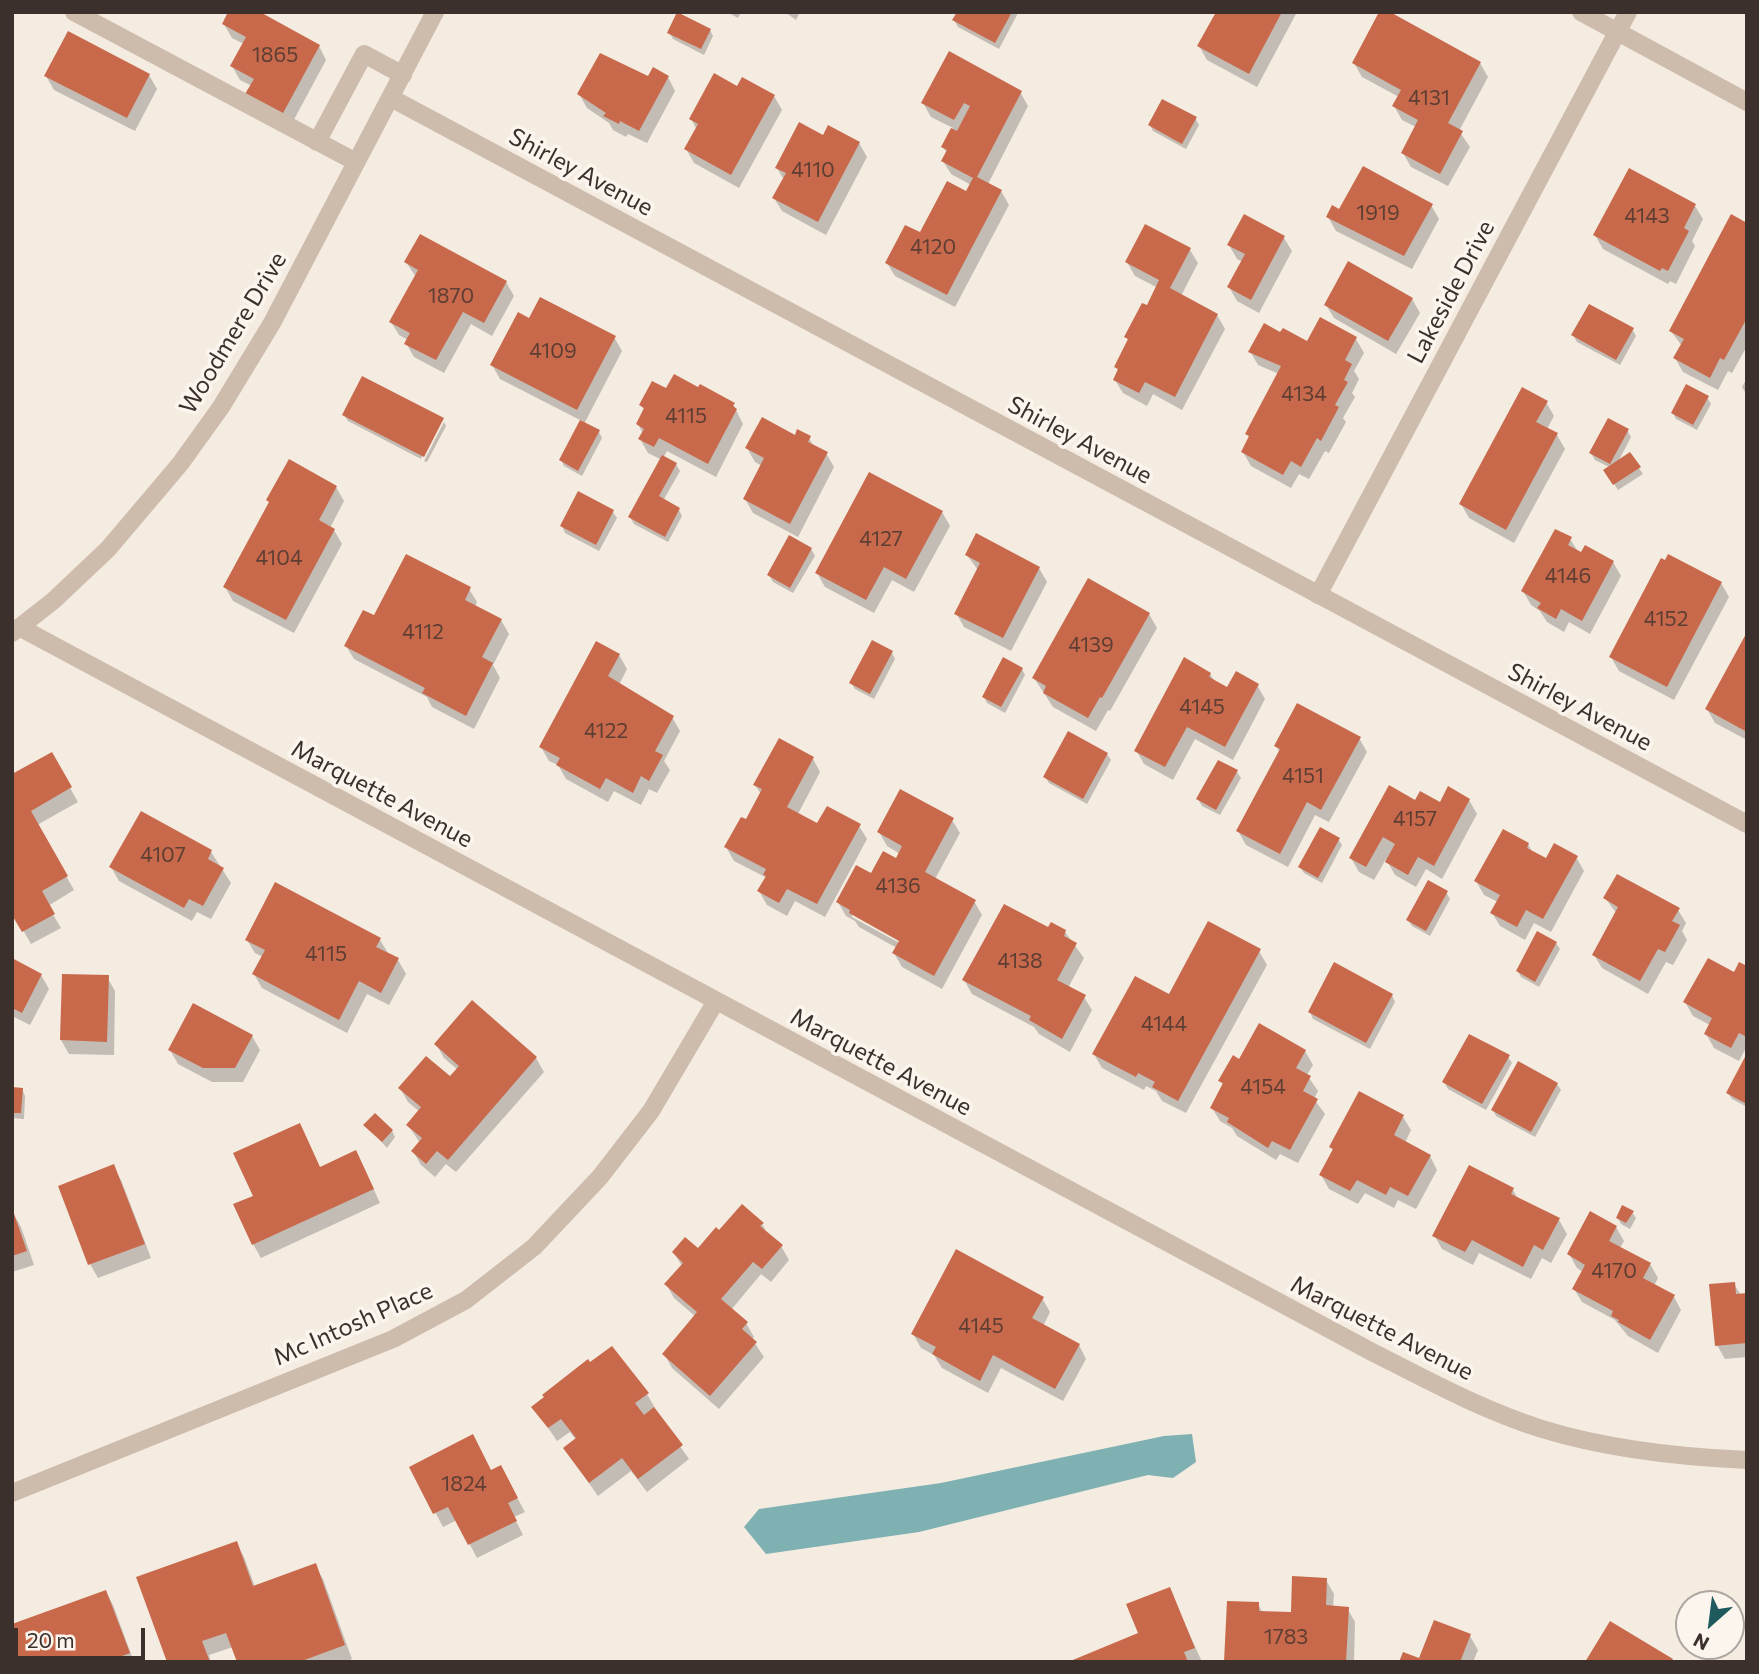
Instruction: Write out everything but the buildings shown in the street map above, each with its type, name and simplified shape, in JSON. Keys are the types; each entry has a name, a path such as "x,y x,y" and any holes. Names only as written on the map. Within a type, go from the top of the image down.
{"street":[{"path":"74,12 356,162"},
{"name":"Woodmere Drive","path":"16,630 53,601 108,549 146,506 221,407 272,323 435,12"},
{"path":"1581,12 1747,102"},
{"name":"Lakeside Drive","path":"1318,596 1628,12"},
{"path":"317,142 364,54 402,75"},
{"name":"Shirley Avenue","path":"391,98 1747,824"},
{"name":"Marquette Avenue","path":"16,630 1466,1399 1542,1429 1619,1447 1698,1458 1747,1460"},
{"name":"Mc Intosh Place","path":"12,1493 393,1339 466,1300 534,1247 600,1177 651,1111 716,1001"}],"water":[{"path":"1192,1434 1196,1462 1173,1478 1148,1475 919,1532 766,1554 744,1527 759,1509 941,1483 1164,1436"}]}
